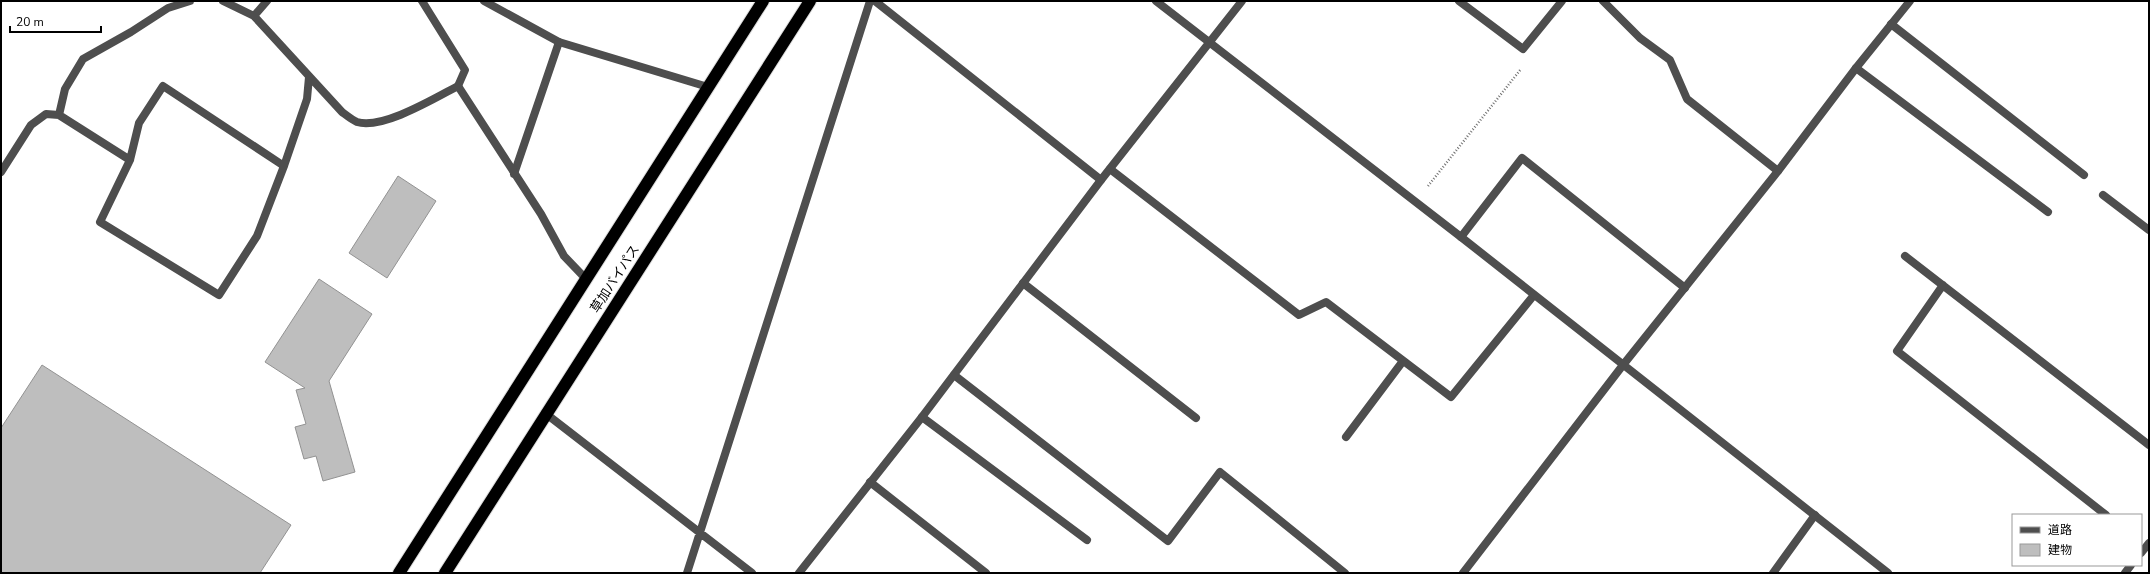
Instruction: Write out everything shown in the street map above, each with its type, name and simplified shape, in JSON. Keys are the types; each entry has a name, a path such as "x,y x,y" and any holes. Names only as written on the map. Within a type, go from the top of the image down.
{"highway":[{"name":"草加バイパス","path":"398,573 763,1"},
{"name":"草加バイパス","path":"445,573 810,1"}],"street":[{"path":"59,115 65,89 83,59 131,32 168,8 190,1"},
{"path":"223,1 254,16 342,112 358,122 383,121 405,114 458,86 465,70 422,1"},
{"path":"254,16 267,1"},
{"path":"484,1 559,42 708,87"},
{"path":"687,573 698,533 870,1"},
{"path":"875,1 1101,180"},
{"path":"1156,1 1462,236 1534,295 1888,573"},
{"path":"798,573 922,417 1101,180 1242,1"},
{"path":"1459,1 1523,49 1562,1"},
{"path":"1603,1 1640,38 1670,60 1687,99 1778,171"},
{"path":"1463,573 1623,365 1778,171 1856,68 1910,1"},
{"path":"1891,24 2084,175"},
{"path":"514,174 559,42"},
{"path":"1856,68 2048,212"},
{"path":"284,166 163,86 140,123 130,160 100,222 219,295 258,236 284,166 307,99 309,77"},
{"path":"458,86 541,214 564,256 586,279"},
{"path":"1,172 31,126 46,114 59,115 130,160"},
{"path":"1462,236 1522,158 1685,288"},
{"path":"1110,169 1299,315 1326,302 1451,397 1534,295"},
{"path":"2103,195 2149,230"},
{"path":"1905,256 2149,445"},
{"path":"1023,283 1196,418"},
{"path":"1942,285 1897,351 2105,514"},
{"path":"1346,437 1404,361"},
{"path":"954,375 1168,540 1220,472 1345,573"},
{"path":"546,413 698,533 752,573"},
{"path":"922,417 1087,540"},
{"path":"870,482 986,573"},
{"path":"1773,573 1815,515"}],"path":[{"path":"1416,202 1521,68"}],"building":[{"path":"398,176 436,201 387,278 349,253"},
{"path":"319,279 372,314 329,381 355,472 323,481 316,456 304,459 295,427 306,424 296,390 305,388 265,362"},
{"path":"42,365 291,525 260,573 1,573 1,428"}]}
